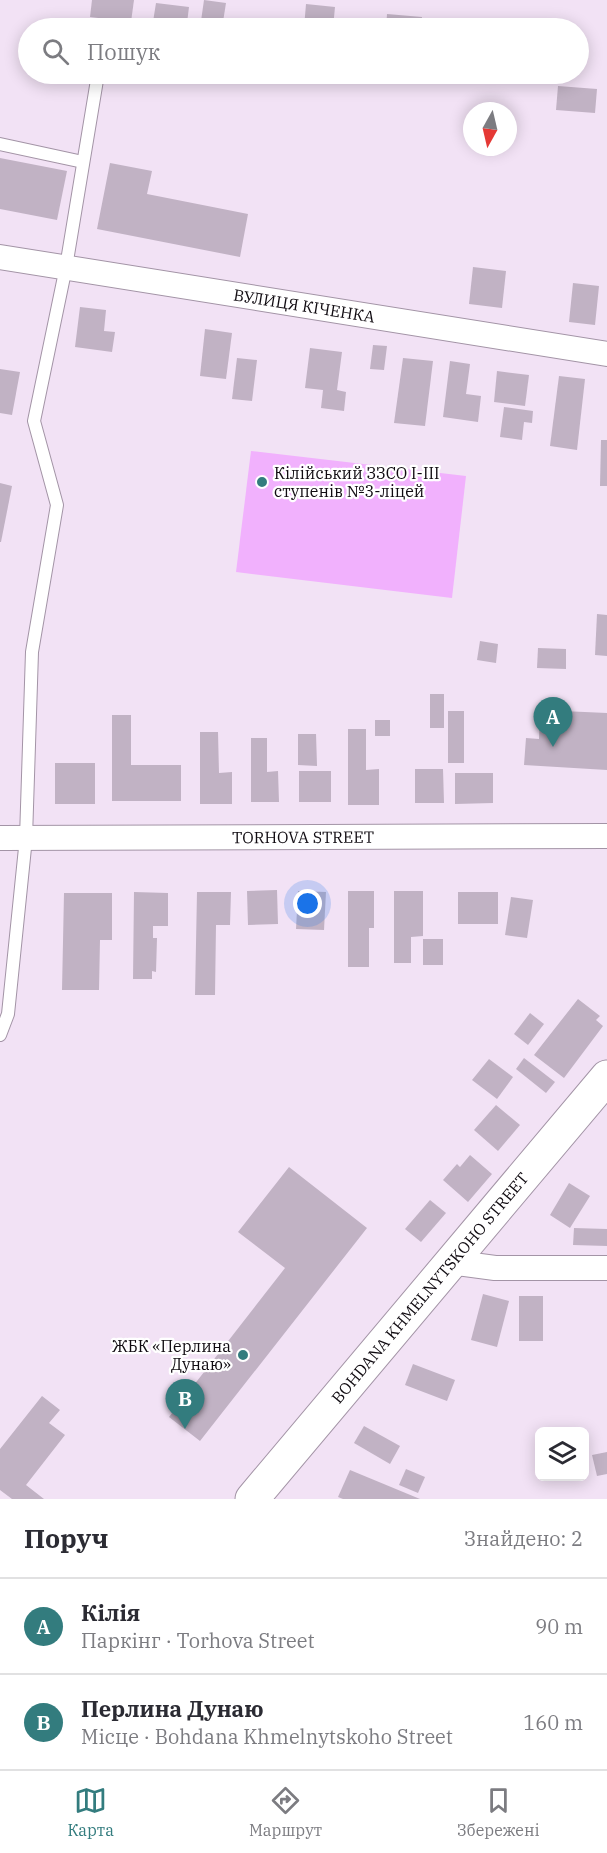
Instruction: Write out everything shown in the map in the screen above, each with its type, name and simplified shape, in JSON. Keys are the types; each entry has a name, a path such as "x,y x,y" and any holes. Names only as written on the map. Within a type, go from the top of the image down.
{"main road":[{"name":"BOHDANA KHMELNYTSKOHO STREET","path":"252,1499 607,1077"}],"street":[{"name":"ВУЛИЦЯ КІЧЕНКА","path":"0,257 607,354"},
{"name":"TORHOVA STREET","path":"0,838 607,836"},
{"path":"450,1263 495,1268 607,1268"}],"lane":[{"path":"0,1035 8,1014 26,838 32,652 57,504 34,421 66,267 96,84"},
{"path":"0,144 83,162"}],"shaded area":[{"path":"251,451 466,476 452,598 236,572"}],"building":[{"path":"92,0 134,0 132,18 90,17"},
{"path":"204,0 226,3 224,18 201,18"},
{"path":"156,3 189,7 188,18 154,18"},
{"path":"306,4 335,7 334,18 305,18"},
{"path":"387,14 422,17 422,18 387,18"},
{"path":"558,86 597,89 595,113 556,110"},
{"path":"0,158 67,171 57,220 0,209"},
{"path":"110,163 152,171 147,194 248,214 240,257 97,229"},
{"path":"473,267 506,271 502,308 469,304"},
{"path":"573,283 599,286 595,325 569,322"},
{"path":"80,307 106,310 104,331 115,332 112,352 75,347"},
{"path":"205,329 232,333 226,379 200,376"},
{"path":"373,345 387,346 384,370 370,369"},
{"path":"310,348 342,352 337,390 346,392 344,411 321,408 323,390 305,388"},
{"path":"237,358 257,360 252,401 232,399"},
{"path":"403,358 433,361 425,426 394,423"},
{"path":"450,361 470,364 466,394 481,396 478,422 443,417"},
{"path":"0,369 20,372 12,415 0,413"},
{"path":"497,371 529,375 525,406 494,402"},
{"path":"559,376 585,379 577,450 550,446"},
{"path":"504,407 533,411 532,423 524,422 522,440 500,437"},
{"path":"601,440 607,440 607,486 600,486"},
{"path":"0,483 12,486 1,542 0,542"},
{"path":"597,614 607,615 607,656 595,655"},
{"path":"480,641 498,644 496,663 477,660"},
{"path":"538,648 566,649 566,669 537,668"},
{"path":"430,694 444,694 444,728 430,728"},
{"path":"540,710 607,713 607,770 524,765 526,738 539,739"},
{"path":"448,711 464,711 464,763 448,763"},
{"path":"112,715 131,715 131,765 181,765 181,801 112,801"},
{"path":"375,720 390,720 390,736 375,736"},
{"path":"348,729 366,729 366,770 379,769 379,805 348,805"},
{"path":"200,732 218,732 219,773 232,772 232,804 200,804"},
{"path":"298,734 316,734 317,766 298,765"},
{"path":"251,738 267,738 267,772 278,771 279,802 251,802"},
{"path":"55,763 95,763 95,804 55,804"},
{"path":"415,769 443,769 444,803 415,803"},
{"path":"299,771 331,771 331,802 299,802"},
{"path":"455,773 493,773 493,803 455,804"},
{"path":"277,890 278,924 248,925 247,891"},
{"path":"298,891 326,892 324,930 296,929"},
{"path":"348,891 374,891 374,928 369,928 369,967 348,967"},
{"path":"394,891 423,891 423,936 411,937 411,963 394,963"},
{"path":"134,892 168,893 168,926 153,926 153,938 157,938 156,972 152,971 152,979 133,979"},
{"path":"197,892 231,892 230,925 216,925 215,995 195,995"},
{"path":"458,892 498,892 498,924 458,924"},
{"path":"64,893 112,893 112,940 100,940 99,990 62,990"},
{"path":"511,897 533,900 527,938 505,935"},
{"path":"423,939 443,939 443,965 423,965"},
{"path":"578,999 600,1016 596,1020 603,1026 564,1078 534,1055"},
{"path":"530,1013 544,1024 528,1045 514,1034"},
{"path":"524,1058 555,1082 546,1093 516,1069"},
{"path":"489,1059 513,1077 497,1099 472,1080"},
{"path":"496,1105 520,1125 498,1151 474,1130"},
{"path":"470,1155 492,1174 468,1202 443,1180 457,1164 460,1167"},
{"name":"ЖБК «Перлина Дунаю»","path":"289,1167 367,1228 200,1441 169,1417 285,1268 238,1232"},
{"path":"569,1183 590,1196 570,1228 550,1215"},
{"path":"430,1200 446,1213 421,1242 405,1229"},
{"path":"574,1228 607,1229 607,1246 573,1245"},
{"path":"483,1294 509,1301 497,1347 471,1340"},
{"path":"519,1296 543,1296 543,1341 519,1341"},
{"path":"413,1364 455,1380 447,1401 405,1385"},
{"path":"42,1396 60,1410 49,1423 65,1435 26,1485 44,1499 12,1499 0,1490 0,1449"},
{"path":"364,1426 400,1446 390,1464 354,1443"},
{"path":"607,1452 607,1474 597,1476 592,1455"},
{"path":"406,1469 425,1477 418,1493 399,1485"},
{"path":"350,1470 420,1499 343,1499 338,1497"}],"place":[{"name":"Кілійський ЗЗСО І-ІІІ ступенів №3-ліцей","path":"262,482"},
{"name":"Кілія","path":"553,747"},
{"name":"ЖБК «Перлина Дунаю»","path":"243,1355"},
{"name":"Перлина Дунаю","path":"185,1429"}]}
